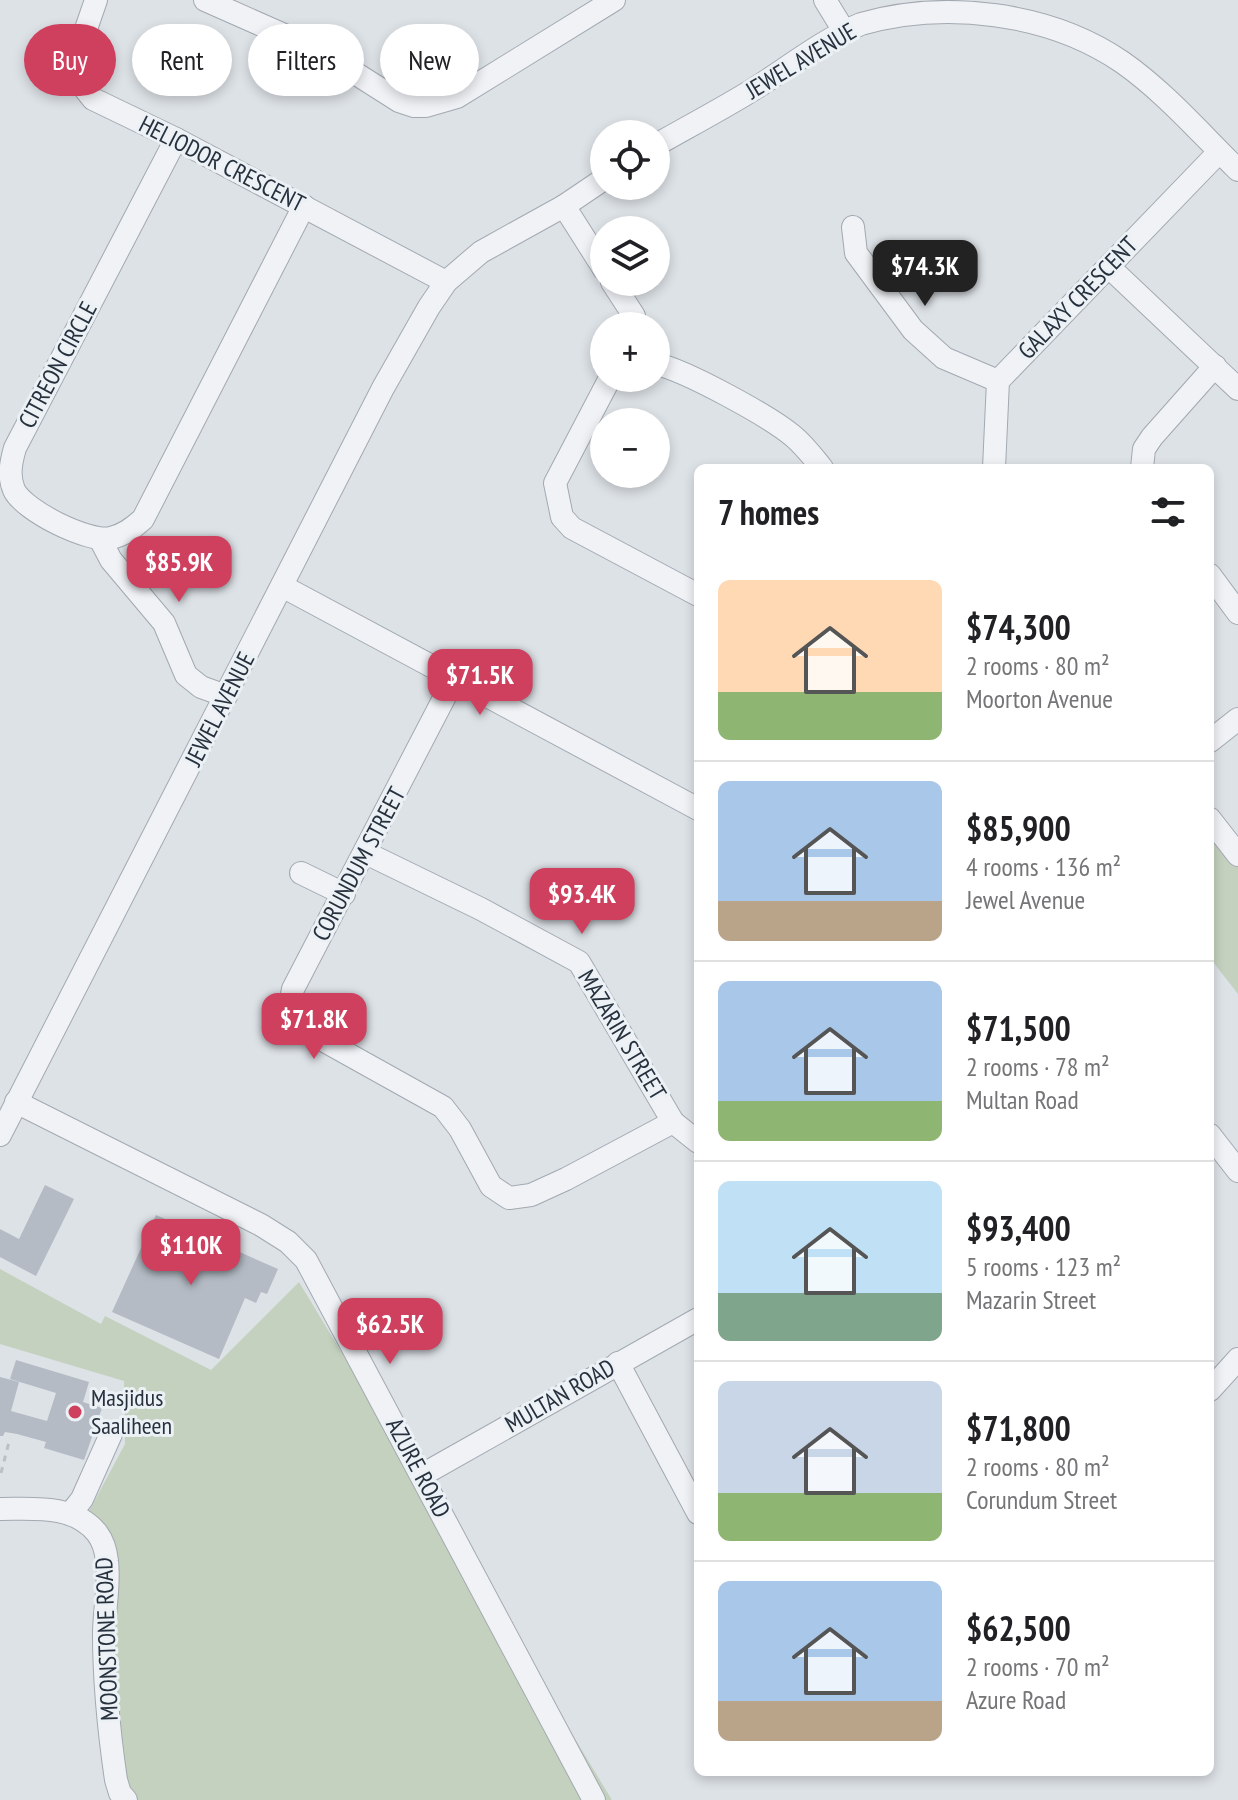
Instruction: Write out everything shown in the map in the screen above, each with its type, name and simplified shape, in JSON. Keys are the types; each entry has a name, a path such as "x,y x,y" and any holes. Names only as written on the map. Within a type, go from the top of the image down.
{"street":[{"name":"HELIODOR CRESCENT","path":"96,0 76,58 78,80 93,99 176,139 446,282"},
{"path":"205,0 319,52 399,101 426,106 457,97 614,0"},
{"path":"825,0 844,31"},
{"name":"JEWEL AVENUE","path":"670,137 746,94 844,31 882,15 926,7 1021,8 1123,64 1238,170"},
{"name":"CITREON CIRCLE","path":"100,539 88,537 27,507 15,491 10,468 15,448 176,139"},
{"name":"GALAXY CRESCENT","path":"994,464 998,381 1219,152"},
{"name":"JEWEL AVENUE","path":"0,1135 390,374 446,282 481,252 590,188"},
{"path":"226,696 201,687 186,675 164,623 111,560 100,539 124,533 143,519 304,206"},
{"path":"564,206 590,247"},
{"path":"853,227 856,253 913,330 944,358 998,381"},
{"path":"1109,267 1238,389"},
{"path":"1142,464 1144,449 1152,437 1215,366"},
{"path":"670,368 792,435 818,464"},
{"path":"602,392 555,483 562,517 572,528 694,593"},
{"path":"1214,580 1238,613"},
{"path":"282,586 694,807"},
{"name":"CORUNDUM STREET","path":"455,677 293,989 291,1009 295,1019 303,1029 443,1107 460,1129 484,1176 497,1192 509,1198 531,1195 566,1179 673,1122"},
{"path":"1214,738 1238,719"},
{"path":"1214,824 1238,855"},
{"name":"MAZARIN STREET","path":"366,853 481,909 579,962 673,1122 694,1139"},
{"path":"301,873 344,894"},
{"name":"AZURE ROAD","path":"16,1102 261,1225 298,1251 321,1284 594,1800"},
{"path":"1214,1140 1238,1171"},
{"name":"MULTAN ROAD","path":"422,1475 694,1321"},
{"path":"1214,1386 1238,1359"},
{"path":"618,1363 694,1506"},
{"path":"0,1509 71,1513 82,1499 111,1434"},
{"name":"MOONSTONE ROAD","path":"71,1513 96,1531 104,1543 107,1562 104,1631 107,1698 116,1780 126,1800"}],"path":[{"path":"1,1473 10,1438"}],"green space":[{"path":"1214,836 1238,867 1238,994 1214,963"},
{"path":"0,1269 101,1324 105,1316 211,1370 299,1282 612,1800 136,1800 127,1793 111,1641 118,1561 87,1515 125,1444 124,1381 0,1344"}],"building":[{"path":"45,1185 74,1199 36,1276 0,1257 0,1229 19,1239"},
{"path":"156,1215 278,1269 267,1294 261,1292 256,1303 245,1298 219,1359 112,1312"},
{"name":"Masjidus Saaliheen","path":"16,1360 89,1382 83,1402 102,1408 84,1460 44,1448 46,1442 5,1432 0,1436 0,1377 19,1382 11,1411 47,1421 56,1393 10,1379"}],"place":[{"name":"Masjidus Saaliheen","path":"75,1412"}]}
